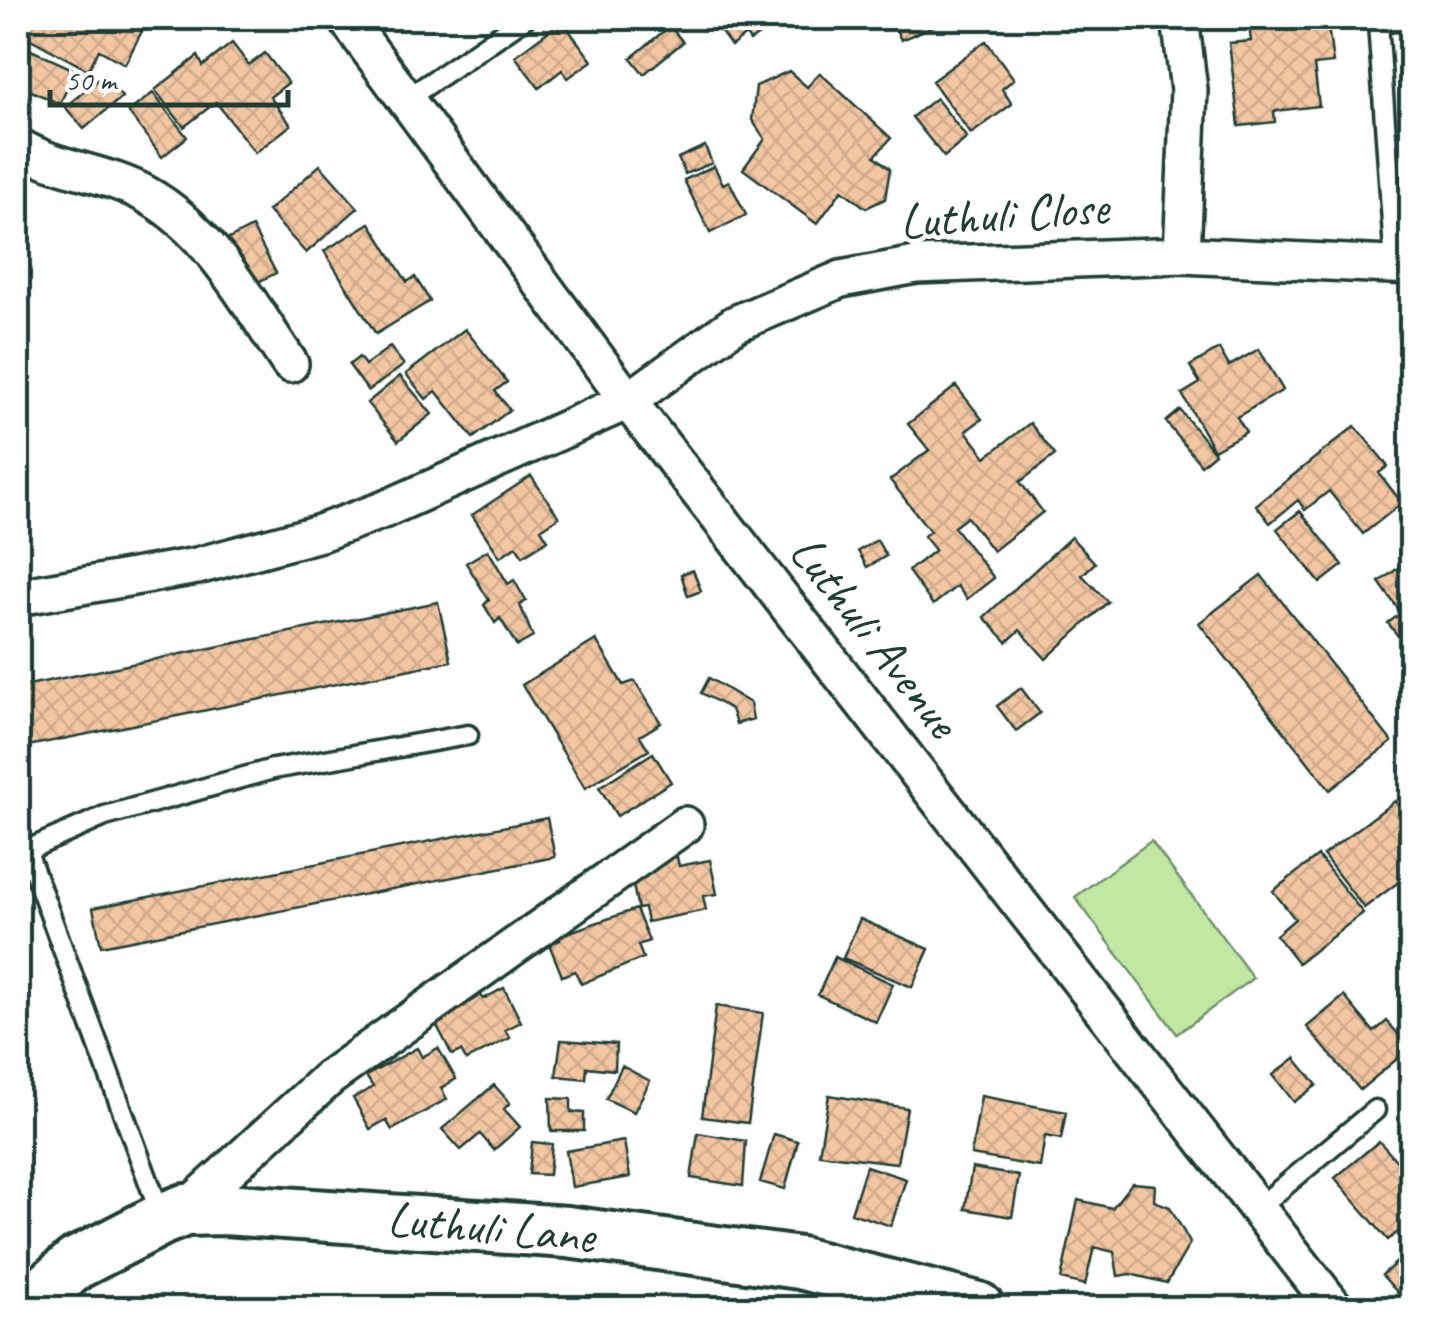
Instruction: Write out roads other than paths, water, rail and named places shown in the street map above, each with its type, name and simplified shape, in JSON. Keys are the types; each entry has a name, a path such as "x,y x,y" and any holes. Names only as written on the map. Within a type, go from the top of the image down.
{"street":[{"name":"Luthuli Avenue","path":"346,18 628,400 1335,1308"},
{"name":"Luthuli Close","path":"18,597 197,566 320,533 450,482 628,400 735,324 841,280 932,264 1182,255 1189,90 1180,18"},
{"path":"18,146 148,195 189,227 223,265 290,364"},
{"path":"1182,255 1403,265"},
{"path":"174,1214 330,1078 685,826"},
{"name":"Luthuli Lane","path":"26,1308 74,1264 174,1214 360,1216 567,1232 800,1263 978,1308"}],"lane":[{"path":"408,98 525,18"},
{"path":"1403,265 1378,23 1412,19"},
{"path":"174,1214 22,851 105,816 273,770 468,735"},
{"path":"1258,1209 1374,1110"}]}
